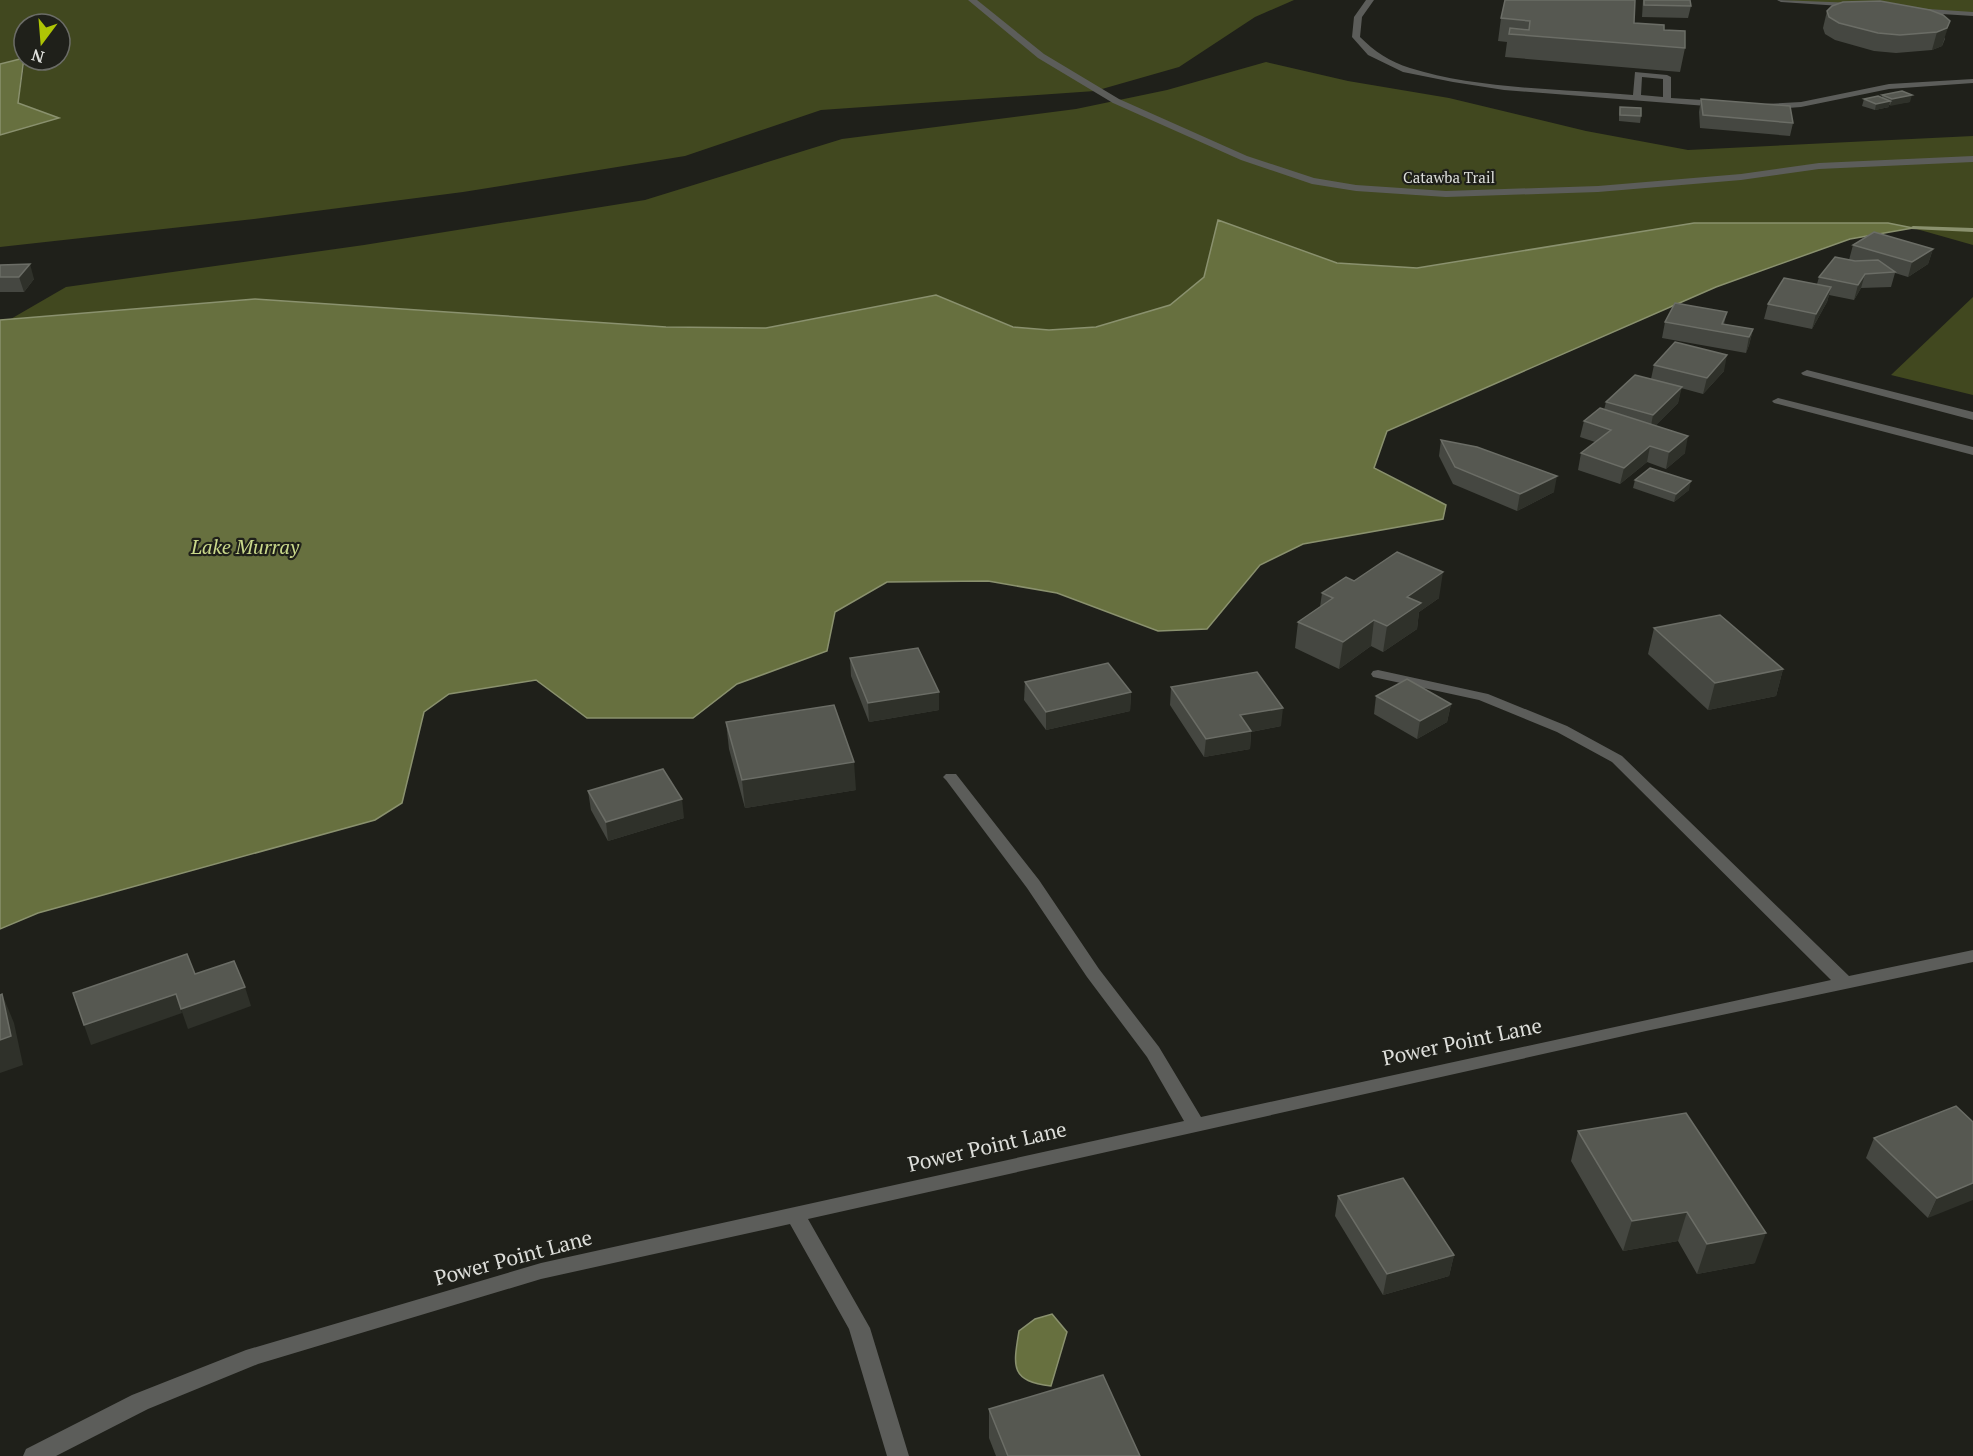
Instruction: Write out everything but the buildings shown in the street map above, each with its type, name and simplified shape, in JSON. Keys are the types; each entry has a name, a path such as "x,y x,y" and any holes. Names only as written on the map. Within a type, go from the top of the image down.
{"street":[{"name":"Catawba Trail","path":"972,0 1041,56 1080,82 1116,101 1244,158 1312,181 1356,189 1446,194 1598,189 1742,177 1819,166 1973,159"},
{"path":"1370,0 1358,17 1356,37 1371,53 1406,70 1504,87 1734,105"},
{"path":"1781,0 1866,6"},
{"path":"1901,9 1973,14"},
{"path":"1637,98 1638,74 1667,77 1667,100"},
{"path":"1756,107 1796,105 1894,86 1937,81 1973,81"},
{"path":"1807,373 1973,416"},
{"path":"1778,401 1973,451"},
{"path":"1378,674 1483,697 1562,729 1617,759 1845,983"},
{"path":"951,777 1033,884 1093,973 1153,1052 1196,1124"},
{"name":"Power Point Lane","path":"34,1456 140,1402 254,1356 541,1271 1196,1124 1973,956"},
{"path":"795,1215 859,1328 898,1456"}],"shaded area":[{"path":"0,0 1294,0 1255,17 1179,67 1095,91 821,110 685,156 463,192 254,219 0,247 0,135 58,118 18,103 23,72 72,72 72,12 12,12 12,61 0,64"},
{"path":"1781,0 1973,0 1973,14 1806,2"},
{"path":"1266,62 1348,81 1449,98 1586,131 1688,150 1973,136 1973,245 1913,228 1694,223 1417,268 1337,263 1218,220 1204,277 1170,305 1096,327 1049,330 1014,327 936,295 766,328 9,320 66,287 364,245 645,200 842,139 1076,109 1167,90"},
{"path":"1973,297 1973,395 1891,375"}],"water":[{"path":"12,61 12,72 22,72 18,103 59,118 0,135 0,64"},
{"name":"Lake Murray","path":"1218,220 1337,263 1417,268 1694,223 1888,223 1913,228 1850,239 1716,287 1387,431 1374,468 1446,505 1443,519 1303,544 1260,565 1207,629 1158,631 1057,593 988,581 887,582 835,612 827,651 737,684 693,718 587,718 536,680 449,694 424,712 402,803 375,820 38,913 0,929 0,320 255,299 666,327 766,328 936,295 1013,327 1049,330 1096,327 1170,305 1204,277"},
{"path":"1052,1314 1067,1332 1051,1386 1038,1384 1021,1376 1017,1370 1016,1354 1019,1331 1035,1319"}],"waterway":[{"path":"1913,228 1973,230"}]}
